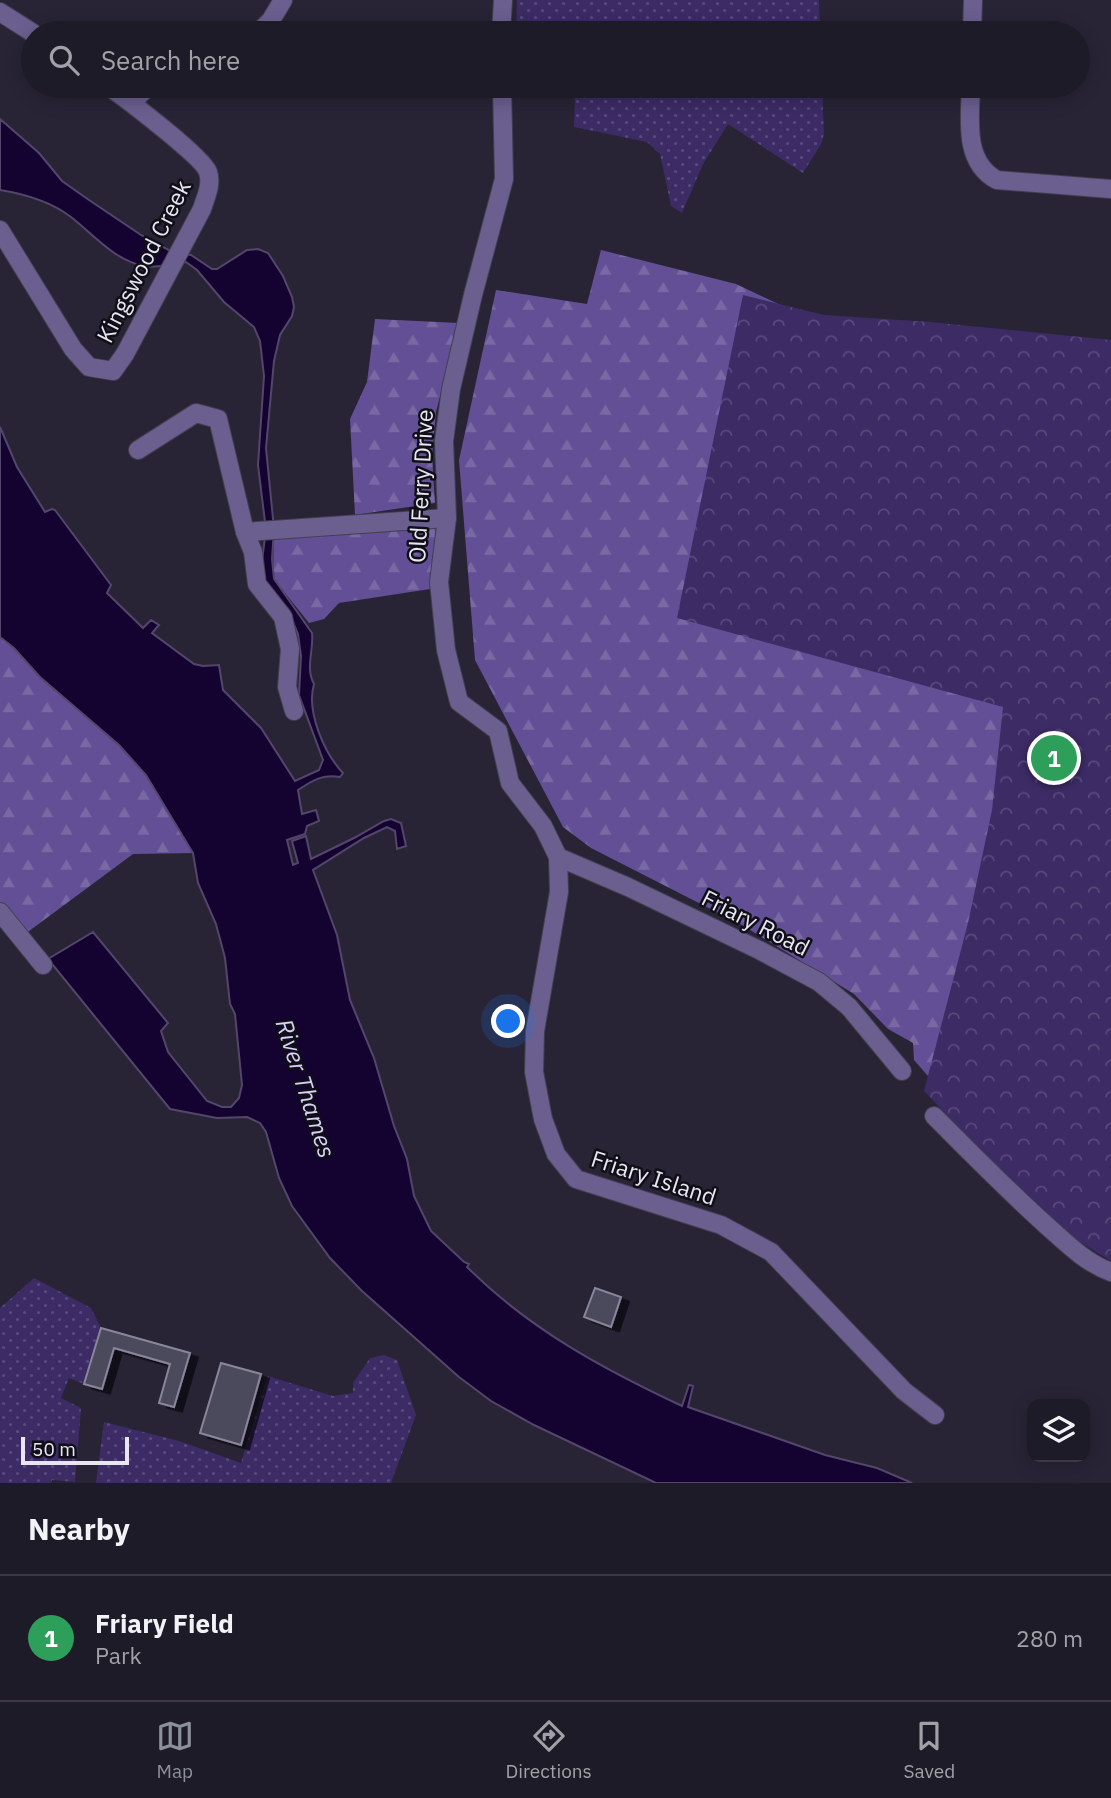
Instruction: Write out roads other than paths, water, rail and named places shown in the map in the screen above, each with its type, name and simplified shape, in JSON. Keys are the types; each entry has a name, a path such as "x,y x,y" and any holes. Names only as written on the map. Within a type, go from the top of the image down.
{"street":[{"path":"270,21 283,0"},
{"path":"502,21 503,0"},
{"path":"972,21 973,0"},
{"path":"0,12 21,25"},
{"name":"Kingswood Creek","path":"0,230 73,349 89,367 113,371 125,354 202,209 210,183 207,168 126,98"},
{"path":"132,102 136,98"},
{"name":"Old Ferry Drive","path":"502,98 505,179 473,295 451,389 444,441 447,518 439,582 446,650 460,702 498,731 510,783 543,826 558,857"},
{"path":"971,98 973,152 986,174 997,180 1111,188"},
{"path":"138,450 196,413 218,419 245,531 253,552 257,584 283,617 290,649 287,687 294,711"},
{"path":"245,531 447,518"},
{"name":"Friary Road","path":"558,857 628,887 819,982 849,1007 902,1071"},
{"name":"Friary Island","path":"558,857 559,892 535,1031 534,1072 543,1119 556,1154 576,1179 721,1225 771,1252 904,1391 935,1415"},
{"path":"0,912 43,965"},
{"path":"934,1116 1053,1232 1096,1266 1111,1272"}],"water":[{"name":"River Thames","path":"0,119 39,153 62,181 141,235 174,253 191,255 212,269 217,269 247,250 258,249 268,253 283,276 292,297 292,316 280,335 274,361 266,448 274,529 274,579 312,633 312,706 323,743 343,773 340,777 318,779 298,790 302,814 316,810 319,821 307,826 305,834 287,840 293,865 298,863 292,841 306,836 311,859 384,821 391,819 401,823 406,846 397,849 395,831 387,827 313,870 337,935 350,1000 374,1058 394,1126 407,1159 414,1196 431,1231 516,1310 568,1346 624,1377 682,1406 689,1385 693,1386 688,1407 825,1455 877,1468 912,1483 656,1483 534,1425 491,1401 459,1377 362,1291 330,1258 292,1206 279,1178 266,1132 260,1123 247,1117 217,1118 170,1109 48,959 93,932 168,1023 161,1031 168,1052 207,1101 222,1107 231,1107 239,1098 242,1085 235,1014 230,1004 225,958 216,924 198,883 193,853 146,775 119,745 40,677 14,648 0,637 0,427 17,467 45,512 55,510 111,585 107,593 143,628 151,620 159,625 152,633 194,664 219,665 223,690 261,728 295,781 319,770 323,760 299,695 301,656 298,634 293,622 264,584 261,568 266,530 258,465 264,376 260,341 254,327 224,302 197,270 186,262 153,267 132,263 104,246 71,217 46,202 0,190"}],"place":[{"name":"Friary Field","path":"1054,758"}]}
